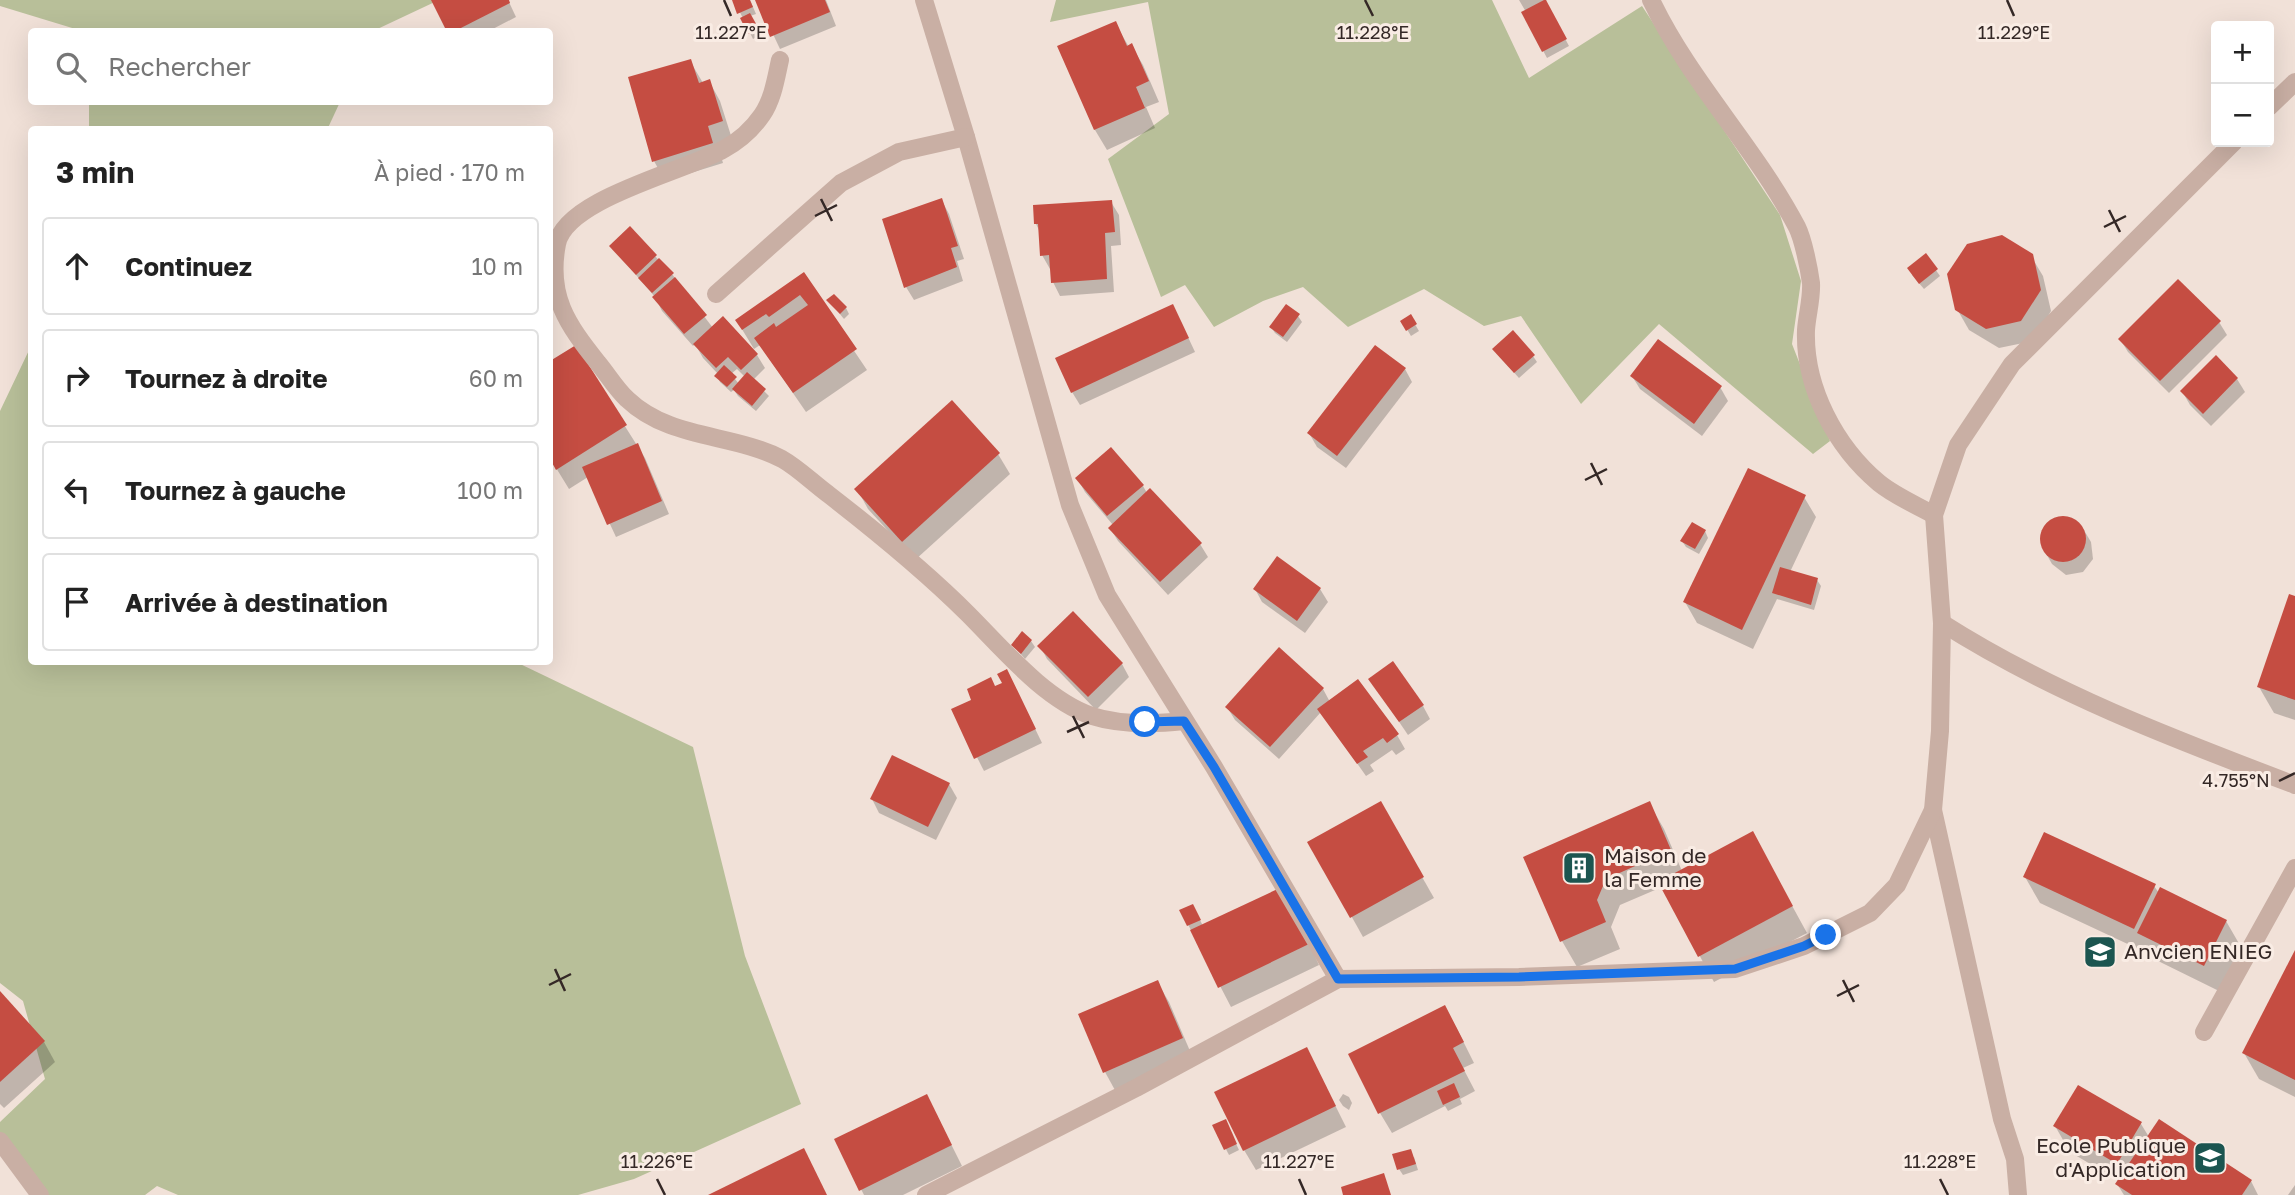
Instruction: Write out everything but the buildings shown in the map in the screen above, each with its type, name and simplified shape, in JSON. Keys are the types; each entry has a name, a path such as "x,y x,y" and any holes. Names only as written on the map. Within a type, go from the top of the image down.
{"street":[{"path":"924,0 966,137 1070,505 1107,595 1214,767 1338,979"},
{"path":"1651,0 1667,34 1717,108 1770,178 1799,230 1811,284 1806,332 1810,369 1826,416 1845,448 1880,484 1934,515"},
{"path":"780,60 771,98 762,115 744,135 726,149 700,161 613,195 574,219 558,239 553,270 558,303 571,328 625,397 645,415 673,428 726,441 783,460 862,520 922,572 1051,694 1092,716 1124,721 1184,721"},
{"path":"2274,102 2295,82"},
{"path":"716,294 841,183 899,152 966,137"},
{"path":"2018,1195 2015,1159 2002,1119 1933,810 1940,731 1942,624 1934,515 1958,445 2012,364 2229,147"},
{"path":"1942,624 1992,655 2114,714 2295,785"},
{"path":"926,1195 1136,1088 1338,979 1519,977 1735,969 1804,946 1870,913 1897,885 1933,810"},
{"path":"2204,1032 2295,868"},
{"path":"0,1141 40,1195"}],"green space":[{"path":"0,0 439,0 380,28 72,28 0,6"},
{"path":"1056,0 1492,0 1529,78 1642,6 1780,215 1801,281 1792,344 1830,441 1813,454 1659,324 1581,404 1521,316 1484,326 1424,289 1348,327 1303,287 1263,301 1214,327 1185,285 1161,297 1108,159 1169,114 1148,2 1050,22"},
{"path":"89,105 339,105 329,126 89,126"},
{"path":"28,352 28,665 522,665 693,747 745,956 801,1104 634,1179 578,1195 178,1195 157,1186 145,1195 40,1195 0,1141 0,1122 45,1079 23,1001 0,983 0,411"}],"place":[{"name":"Maison de la Femme","path":"1579,868"},
{"name":"Anvcien ENIEG","path":"2100,952"},
{"name":"Ecole Publique d'Application","path":"2210,1158"}],"route":[{"path":"1145,722 1184,721 1214,767 1338,979 1519,977 1735,969 1804,946 1826,935"}]}
